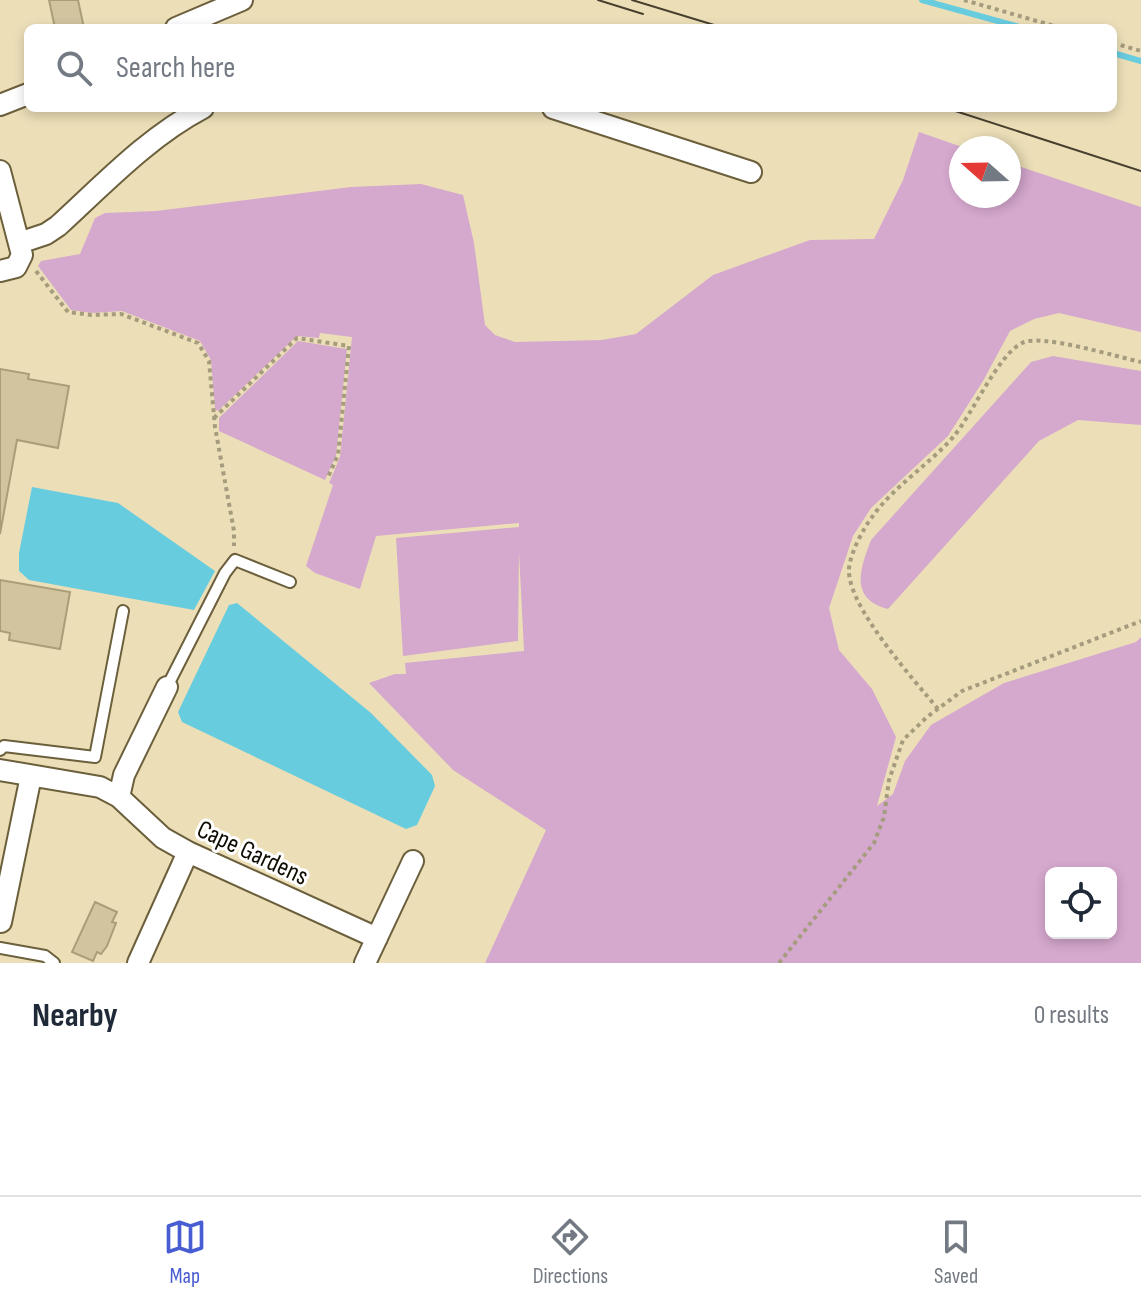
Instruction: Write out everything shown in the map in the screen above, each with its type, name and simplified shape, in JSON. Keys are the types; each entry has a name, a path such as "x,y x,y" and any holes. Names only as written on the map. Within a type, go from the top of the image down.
{"street":[{"path":"185,24 242,0"},
{"path":"0,105 24,96"},
{"path":"21,249 58,226 152,140 196,112"},
{"path":"565,112 751,172"},
{"path":"0,171 4,203 21,249 16,267 0,271"},
{"path":"0,770 100,787 119,797 124,775 167,687"},
{"path":"1,922 31,776"},
{"name":"Cape Gardens","path":"119,797 163,838 188,852 377,938"},
{"path":"138,963 188,852"},
{"path":"365,963 413,861"}],"lane":[{"path":"167,687 225,573 235,560 290,582"},
{"path":"0,750 4,746 95,757 123,611"},
{"path":"0,948 45,956 54,963"}],"path":[{"path":"964,0 1047,24"},
{"path":"1117,44 1141,51"},
{"path":"21,249 68,312 121,314 198,343 209,361 214,418 234,531 235,560"},
{"path":"214,418 297,338 349,346 338,455 328,477"},
{"path":"938,709 883,642 860,606 848,572 859,538 872,516 894,492 954,436 996,368 1021,343 1041,339 1141,362"},
{"path":"779,963 874,843 884,817 889,780 903,740 962,691 1141,621"}],"shaded area":[{"path":"919,132 949,142 949,208 1021,208 1021,167 1141,207 1141,332 1059,313 1034,319 1010,331 948,436 871,508 853,536 829,608 839,650 872,689 896,737 877,806 893,794 905,761 931,725 1004,683 1136,642 1141,637 1141,963 485,963 546,830 453,770 369,683 395,674 406,674 405,663 524,651 519,552 518,641 403,656 396,538 519,527 519,523 376,536 360,589 315,573 306,566 333,485 329,483 340,457 352,337 320,333 319,338 297,336 218,411 215,409 211,360 200,341 122,311 92,313 71,310 38,266 41,261 80,254 95,218 105,213 156,211 351,187 421,184 463,195 474,243 485,325 495,335 515,342 602,340 636,334 713,275 810,240 874,239 903,180"},
{"path":"298,341 347,349 336,456 325,480 219,431 219,418"},
{"path":"1053,356 1141,371 1141,425 1078,420 1039,441 888,609 867,598 861,572 871,540 1031,362"}],"water":[{"path":"32,487 118,503 215,571 194,610 29,580 19,571 19,553"},
{"path":"237,603 371,713 432,775 435,786 417,825 406,829 182,722 178,712 229,605"}],"building":[{"path":"49,0 78,0 83,24 54,24"},
{"path":"0,369 29,374 28,379 69,386 58,448 17,440 0,534"},
{"path":"0,580 70,592 60,649 9,640 10,633 0,631"},
{"path":"95,902 117,912 107,946 101,954 97,952 93,961 72,952"}],"waterway":[{"path":"922,0 1009,24"},
{"path":"1117,54 1141,61"}],"tram line":[{"path":"598,0 643,14"},
{"path":"632,0 711,24"},
{"path":"958,112 1141,171"}]}
